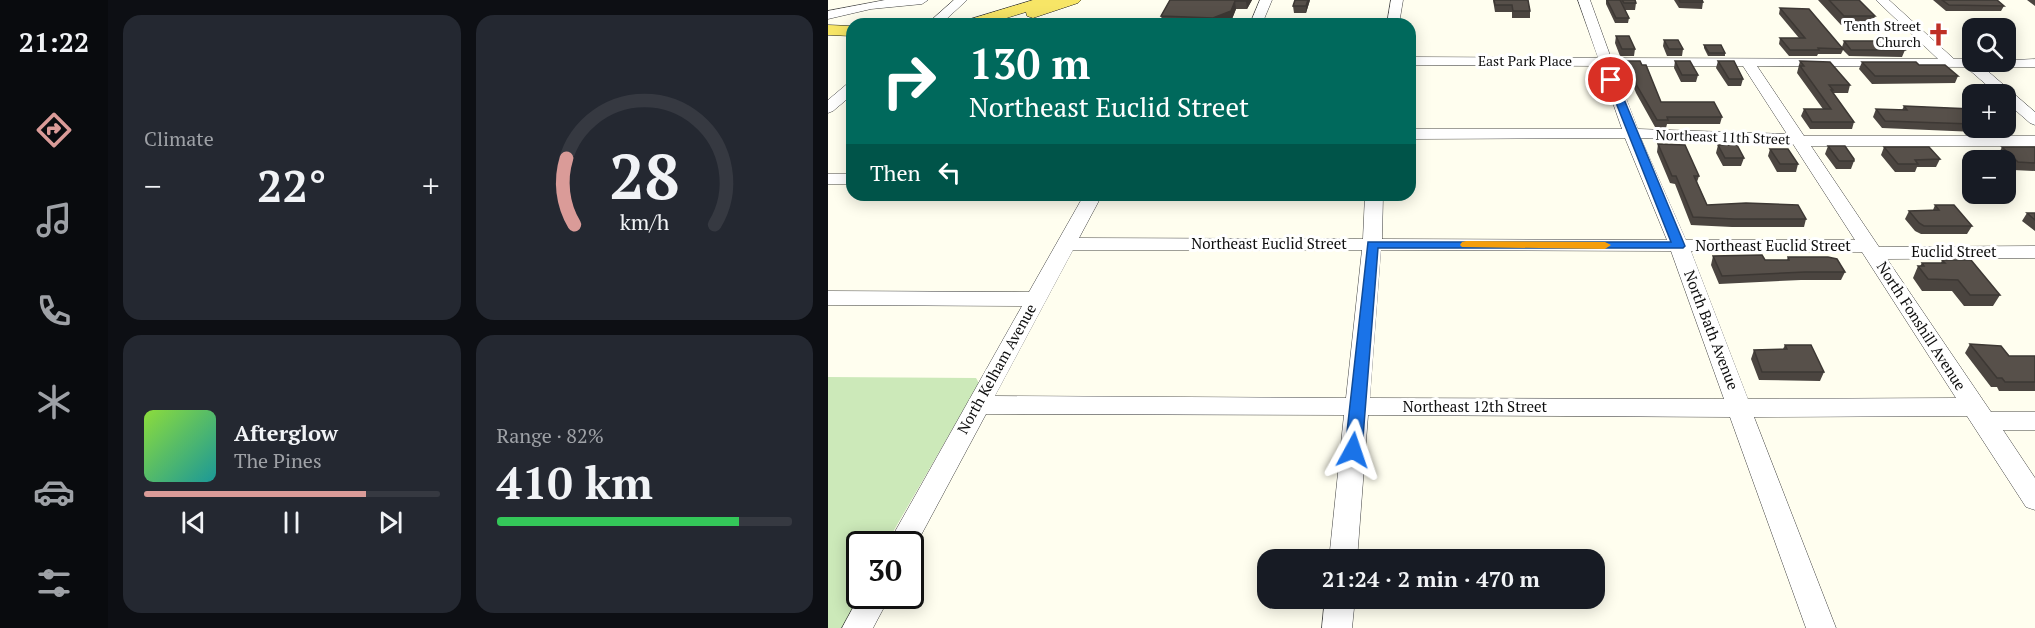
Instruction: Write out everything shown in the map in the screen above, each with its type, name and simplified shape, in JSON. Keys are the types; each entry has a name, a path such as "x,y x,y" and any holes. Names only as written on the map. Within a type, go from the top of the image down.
{"main road":[{"path":"1017,18 1073,0"},
{"path":"989,18 1041,1"},
{"path":"828,30 846,31"},
{"path":"828,38 846,39"}],"street":[{"path":"828,15 879,4 922,0"},
{"path":"940,18 961,0"},
{"path":"1258,18 1266,0"},
{"path":"1394,18 1397,0"},
{"name":"North Bath Avenue","path":"1584,0 1632,135 1679,246 1821,628"},
{"path":"1882,0 1951,63"},
{"name":"East Park Place","path":"1416,61 1962,63"},
{"name":"North Fonshill Avenue","path":"1748,63 2035,499"},
{"name":"East Park Place","path":"2016,63 2035,63"},
{"path":"1980,72 2035,120"},
{"path":"828,108 843,94"},
{"name":"Northeast 11th Street","path":"1416,134 2035,141"},
{"path":"828,179 846,179"},
{"name":"North Kelham Avenue","path":"909,531 1090,201"},
{"path":"1344,549 1372,245 1374,201"},
{"name":"Northeast Euclid Street","path":"1066,244 1679,246 1871,249"},
{"name":"Euclid Street","path":"1871,249 2035,252"},
{"path":"828,297 1035,299"},
{"name":"Northeast 12th Street","path":"977,405 1740,408 1978,414 2035,421"},
{"path":"857,628 868,609"},
{"path":"1337,628 1339,609"}],"green space":[{"path":"828,377 976,378 979,383 894,531 846,531 846,609 852,609 844,628 828,628"}],"building":[{"path":"1170,0 1247,0 1235,1 1231,11 1213,18 1161,16"},
{"path":"1295,0 1308,0 1306,6 1293,6"},
{"path":"1494,0 1528,0 1530,11 1513,11 1512,5 1495,5"},
{"path":"1607,0 1620,0 1629,18 1616,18"},
{"path":"1622,0 1635,0 1636,3 1624,3"},
{"path":"1679,0 1702,0 1703,2 1680,2"},
{"path":"1829,0 1859,0 1875,16 1844,16"},
{"path":"1942,0 1997,0 2004,6 1949,5"},
{"path":"1780,8 1809,9 1843,49 1790,50 1780,38 1805,38"},
{"path":"1616,36 1629,36 1635,49 1622,49"},
{"path":"1664,40 1678,40 1683,49 1669,49"},
{"path":"1844,41 1897,41 1905,50 1851,50"},
{"path":"1704,45 1721,45 1725,53 1709,53"},
{"path":"1627,61 1640,61 1642,65 1646,65 1661,102 1714,102 1722,117 1667,117 1668,120 1657,120 1637,86"},
{"path":"1675,61 1690,61 1698,75 1682,75"},
{"path":"1718,61 1734,61 1743,79 1729,79"},
{"path":"1800,61 1830,62 1850,85 1829,85 1854,122 1812,122 1804,109 1831,109 1800,66 1804,66"},
{"path":"1862,62 1916,62 1919,65 1945,65 1958,76 1875,76"},
{"path":"1904,106 1962,109 1962,124 1885,121 1876,109 1907,110"},
{"path":"1658,144 1685,145 1699,176 1694,176 1707,205 1746,203 1798,205 1806,219 1693,217 1676,176 1672,176"},
{"path":"1718,145 1737,145 1744,158 1725,158"},
{"path":"1828,146 1845,146 1854,161 1839,161"},
{"path":"1884,147 1929,147 1940,159 1915,160 1918,164 1898,164"},
{"path":"2002,147 2035,147 2035,163 2018,162 2016,150 2005,150"},
{"path":"1770,149 1788,149 1798,164 1780,164"},
{"path":"1935,205 1954,205 1972,226 1924,226 1909,211 1939,210"},
{"path":"2027,213 2035,213 2035,220"},
{"path":"1762,255 1765,260 1789,260 1788,257 1828,257 1837,259 1845,272 1722,276 1713,256"},
{"path":"1942,260 1971,260 2000,295 1970,295 1958,280 1928,279 1918,266 1924,266 1922,263 1945,263"},
{"path":"1970,344 2001,346 2009,356 2035,356 2035,382 2005,382 2002,378 1997,378"},
{"path":"1785,345 1811,345 1824,372 1762,372 1754,350 1787,349"}],"slow traffic":[{"path":"1466,245 1605,245"}],"place":[{"name":"Tenth Street Church","path":"1939,34"}],"route":[{"path":"1353,450 1372,245 1679,246 1611,80"}]}
